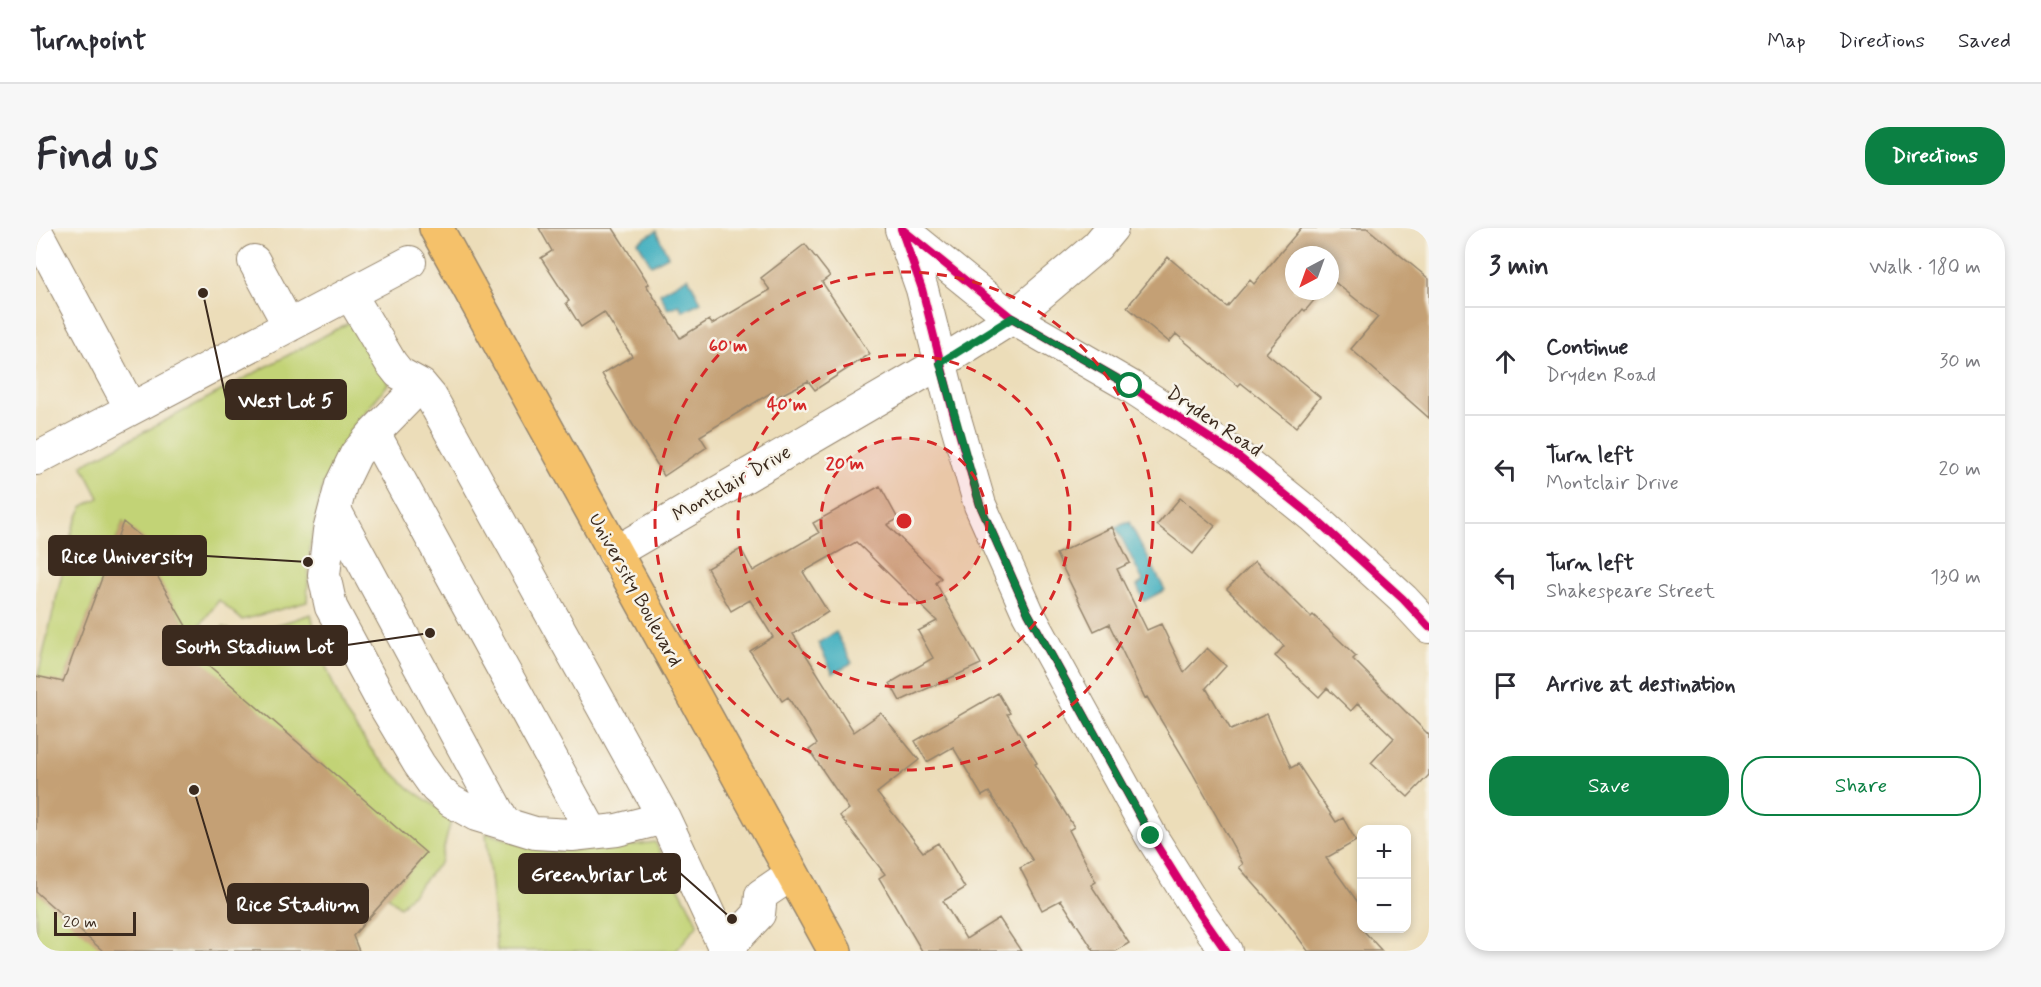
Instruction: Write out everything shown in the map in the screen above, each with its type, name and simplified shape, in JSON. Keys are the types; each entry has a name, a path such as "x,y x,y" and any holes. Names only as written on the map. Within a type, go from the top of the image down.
{"main road":[{"name":"University Boulevard","path":"436,228 835,951"}],"street":[{"name":"Montclair Drive","path":"614,553 940,363 1012,318 1097,246 1112,228"},
{"name":"Dryden Road","path":"901,229 1012,318 1130,386 1239,458 1312,516 1403,599 1429,627"},
{"name":"Dryden Road","path":"901,229 922,290 980,505 1028,613 1151,836 1226,951"},
{"path":"36,231 131,409"},
{"path":"254,261 289,326"},
{"path":"36,459 410,262"},
{"path":"350,294 391,363 399,373 421,385 431,397 664,818 726,950 759,914 761,895 792,874"},
{"path":"421,385 356,454 341,485 329,531 324,575 331,607 385,707 436,788 451,801 477,815 535,833 572,835 616,830 664,818"},
{"path":"374,433 592,832"},
{"path":"335,510 504,823"}],"green space":[{"path":"350,322 389,383 352,428 322,488 310,547 307,602 242,620 219,600 192,636 123,522 63,684 199,657 223,627 232,630 254,630 311,614 320,652 344,711 376,756 410,789 452,817 440,863 400,907 387,896 353,936 359,951 36,951 36,676 38,676 73,527 83,506 99,498 82,465"},
{"path":"486,833 546,851 603,849 655,842 698,924 676,951 497,951"}],"water":[{"path":"656,231 668,256 651,265 638,242"},
{"path":"688,277 701,302 683,311 679,305 668,309 660,293"},
{"path":"1129,522 1165,590 1144,601 1137,586 1143,581 1116,527"},
{"path":"836,632 852,663 833,673 818,643"}],"building":[{"path":"539,228 613,228 680,338 709,320 712,324 770,290 761,278 805,244 830,276 822,282 870,354 815,390 808,381 775,398 772,392 700,436 707,447 664,476 602,374 632,356 604,312 581,327 566,303 569,301 541,258 552,251"},
{"path":"1301,228 1367,228 1429,279 1429,418 1351,349 1378,317 1339,286 1339,246 1286,246"},
{"path":"1285,247 1285,300 1314,300 1305,311 1303,309 1266,353 1320,397 1296,427 1241,383 1238,386 1176,334 1169,342 1127,307 1168,257 1227,307 1250,280 1254,284"},
{"path":"880,486 898,519 887,525 941,578 936,583 981,664 900,701 890,683 933,658 918,631 937,621 856,542 803,572 828,612 793,634 854,732 881,713 919,760 877,793 923,852 938,843 965,888 943,901 966,939 999,918 1021,951 922,951 879,878 885,874 840,816 849,809 809,750 817,744 788,697 782,701 750,651 773,637 750,600 731,611 707,568 741,549 753,571 819,533 813,523"},
{"path":"1180,498 1215,526 1193,554 1157,525"},
{"path":"123,522 155,548 147,558 202,654 199,657 426,853 353,936 359,951 103,951 36,892 36,676 63,682"},
{"path":"1112,527 1130,563 1117,569 1147,630 1161,624 1184,672 1207,648 1226,666 1206,688 1231,730 1267,714 1291,768 1298,764 1336,822 1343,818 1356,841 1326,858 1357,901 1357,933 1366,933 1382,951 1308,951 1284,918 1239,867 1243,864 1192,772 1147,697 1145,698 1109,624 1094,631 1056,554"},
{"path":"1255,561 1311,617 1313,615 1356,656 1353,659 1429,735 1429,775 1408,797 1371,763 1394,738 1358,703 1351,711 1327,688 1319,697 1275,656 1284,646 1227,589"},
{"path":"998,693 1010,713 1007,714 1037,763 1035,764 1074,827 1069,830 1096,882 1091,885 1129,943 1116,951 1094,951 1061,900 1042,910 1020,868 1033,861 989,792 982,796 953,747 927,762 915,741"}],"cycle path":[{"path":"901,229 922,289 953,412 980,505 1028,613 1151,836 1226,951"},
{"path":"902,229 1012,318 1130,386 1239,457 1312,516 1403,599 1429,627"}],"place":[{"name":"West Lot 5","path":"203,293"},
{"name":"Rice University","path":"308,562"},
{"name":"South Stadium Lot","path":"430,633"},
{"name":"Rice Stadium","path":"194,790"},
{"name":"Greenbriar Lot","path":"732,919"}],"route":[{"path":"1130,386 1012,318 940,363 980,505 1028,613 1151,836"}]}
